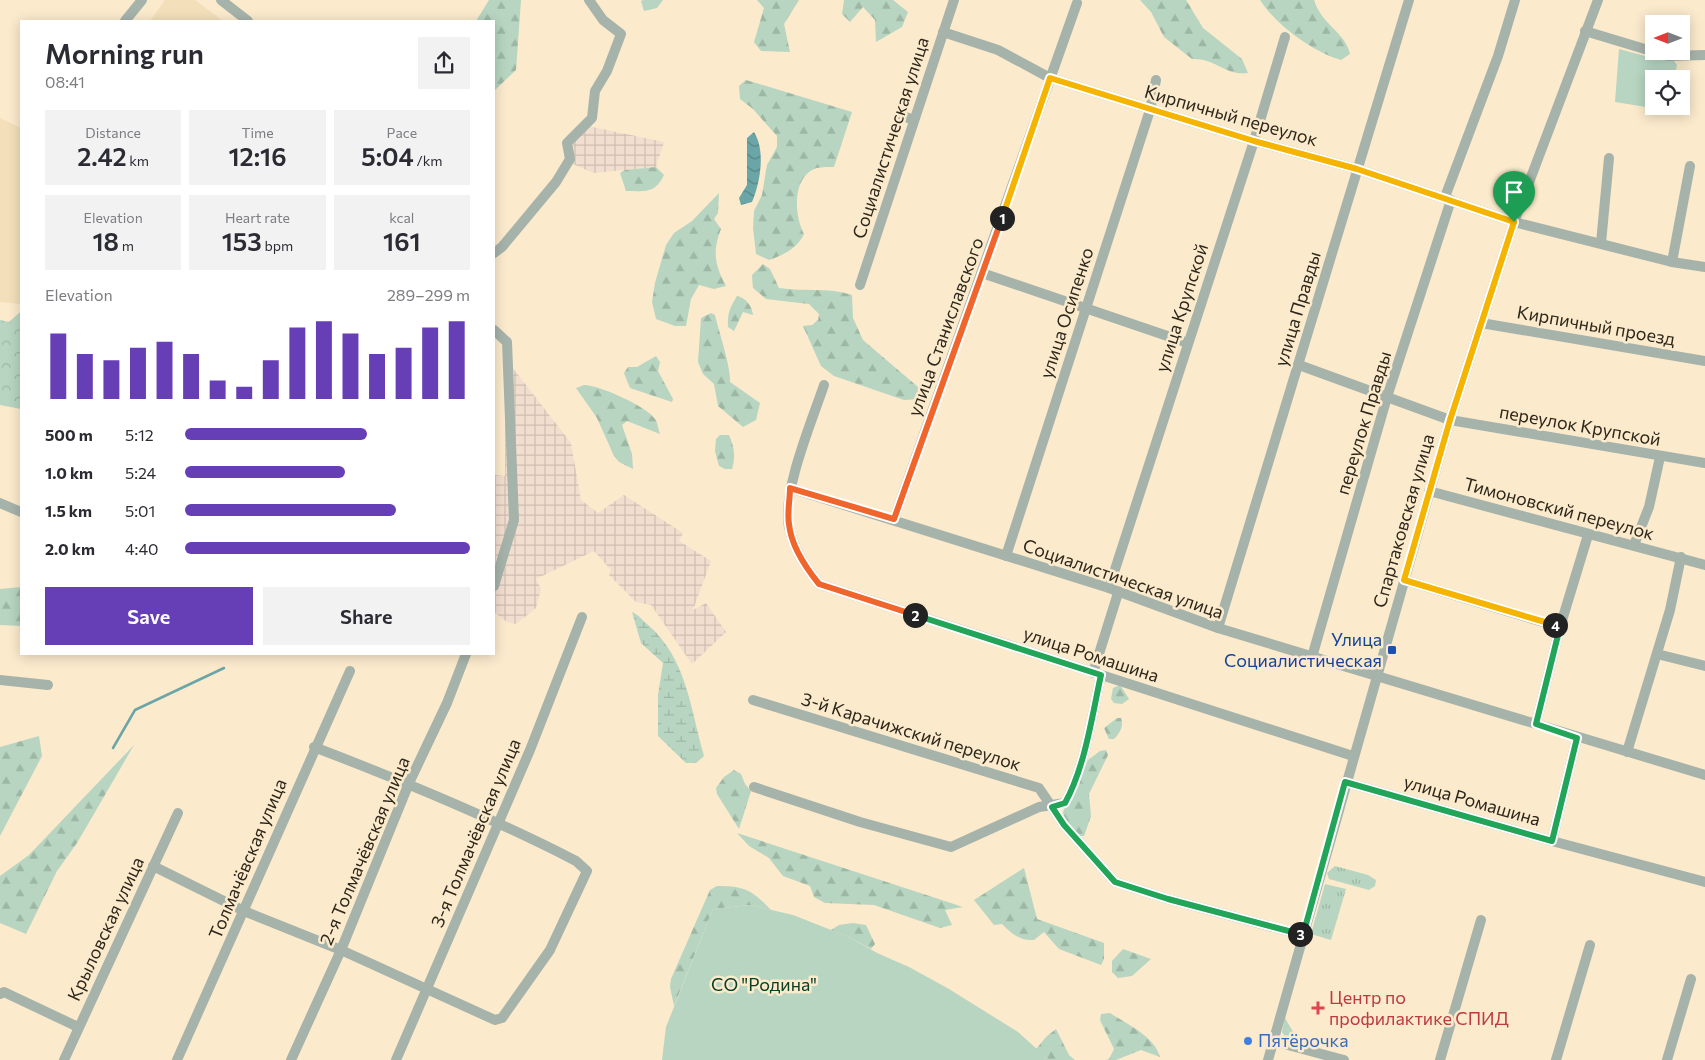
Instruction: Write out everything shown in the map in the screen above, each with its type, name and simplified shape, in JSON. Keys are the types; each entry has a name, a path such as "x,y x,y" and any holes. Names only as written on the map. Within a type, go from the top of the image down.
{"street":[{"path":"126,20 142,0"},
{"path":"221,0 247,20"},
{"path":"495,252 502,247 556,182 570,159 567,143 592,118 595,91 607,71 621,34 603,20 589,0"},
{"name":"Социалистическая улица","path":"860,285 954,0"},
{"name":"улица Правды","path":"1218,628 1409,0"},
{"name":"переулок Правды","path":"1312,657 1387,397 1448,199 1516,0"},
{"name":"Спартаковская улица","path":"1268,1060 1345,782 1450,420 1514,222 1598,0"},
{"name":"улица Станиславского","path":"894,519 1077,3"},
{"path":"1586,31 1668,56 1705,55"},
{"name":"Кирпичный переулок","path":"943,32 998,50 1050,78 1150,110 1357,169 1514,222 1672,262 1705,267"},
{"name":"улица Крупской","path":"1052,807 1065,803 1071,792 1087,737 1097,674 1114,591 1188,343 1254,141 1285,37"},
{"name":"улица Осипенко","path":"1006,556 1150,110 1156,80"},
{"path":"900,115 914,120"},
{"path":"1601,243 1609,158"},
{"path":"1672,262 1690,166"},
{"path":"982,273 1188,343"},
{"name":"Кирпичный проезд","path":"1481,323 1705,361"},
{"path":"495,331 507,342 514,513 514,520 495,583"},
{"name":"переулок Крупской","path":"1299,365 1450,420 1660,457 1705,463"},
{"path":"790,488 824,385"},
{"path":"1634,545 1649,507 1660,457"},
{"name":"Социалистическая улица","path":"790,488 894,519 1114,591 1218,628 1577,738 1705,775"},
{"name":"улица Ромашина","path":"790,488 788,525 794,543 809,572 819,584 1353,756"},
{"name":"Тимоновский переулок","path":"1429,491 1681,557 1705,565"},
{"path":"0,502 20,512"},
{"path":"1536,724 1560,627 1588,534"},
{"path":"1628,752 1670,610 1681,557"},
{"path":"1404,580 1560,627"},
{"name":"3-я Толмачёвская улица","path":"396,1060 497,822 530,750 582,617"},
{"path":"1657,654 1705,666"},
{"name":"2-я Толмачёвская улица","path":"291,1060 341,950 409,784 447,703 466,655"},
{"name":"Толмачёвская улица","path":"177,1060 244,911 314,747 350,671"},
{"path":"0,680 48,685"},
{"name":"3-й Карачижский переулок","path":"752,700 1039,788 1064,825 1115,882 1168,899 1303,935"},
{"path":"1552,841 1577,738"},
{"path":"153,866 244,911 341,950 495,1020 502,1018 550,950 587,871 576,862 497,822 409,784 314,747"},
{"name":"улица Ромашина","path":"1345,782 1705,882"},
{"path":"754,787 860,822 951,847 1039,808 1052,807"},
{"name":"Крыловская улица","path":"64,1060 178,813"},
{"path":"1440,1060 1481,920"},
{"path":"1556,1060 1590,945"},
{"path":"1666,1060 1691,979"},
{"path":"2,993 78,1027"},
{"path":"1273,1041 1344,1060"}],"shaded area":[{"path":"165,0 195,0 222,20 151,20"},
{"path":"0,118 20,128 20,304 0,302"},
{"path":"588,126 664,142 656,167 593,173 573,164 573,143"},
{"path":"505,366 512,367 571,443 581,500 598,513 624,495 683,533 679,541 711,561 693,610 706,603 726,632 692,664 651,605 636,602 609,575 611,570 594,551 536,579 541,589 536,608 516,624 507,622 495,613 495,475 505,476"}],"green space":[{"path":"489,0 521,0 516,70 495,90 495,20 477,20"},
{"path":"663,0 657,8 644,11 641,1"},
{"path":"757,0 799,0 784,24 790,52 761,51 754,42 764,8"},
{"path":"844,0 893,0 908,12 902,27 876,42 875,20 863,7 850,22 842,14"},
{"path":"1140,0 1186,0 1203,28 1242,59 1248,73 1233,72 1208,61 1192,59 1164,37 1151,12"},
{"path":"1260,0 1314,0 1322,16 1344,40 1350,54 1341,60 1307,44 1275,19"},
{"path":"1619,49 1645,56 1645,60 1673,60 1677,65 1676,70 1645,70 1645,107 1615,102"},
{"path":"746,80 852,112 834,167 814,169 801,181 798,190 797,209 804,234 794,248 769,260 756,254 753,228 754,211 762,195 767,165 777,147 777,136 753,109 740,99 739,86"},
{"path":"656,167 664,175 657,186 649,190 626,191 620,173 625,170"},
{"path":"719,193 718,213 714,219 721,229 716,244 716,258 719,272 726,286 714,289 699,285 691,299 686,326 675,326 656,319 652,302 655,283 666,245 674,233 692,221"},
{"path":"763,264 770,269 779,288 825,290 852,295 853,318 863,340 918,387 920,399 904,400 834,376 821,366 803,326 812,325 818,320 819,314 809,304 766,299 753,288 752,275"},
{"path":"737,296 748,303 753,315 743,312 734,331 728,327 728,318"},
{"path":"20,313 20,409 0,405 0,320 9,322"},
{"path":"711,313 715,315 727,359 730,382 760,403 756,420 743,427 718,406 714,384 703,374 698,362 701,318"},
{"path":"656,356 660,362 658,371 673,399 672,402 630,388 624,373 628,367 637,367"},
{"path":"584,385 600,388 622,397 642,408 656,421 660,434 627,421 622,425 632,454 633,469 619,462 614,456 597,418 576,388"},
{"path":"720,435 729,435 731,439 734,456 732,469 725,469 719,466 715,451 716,439"},
{"path":"20,587 20,626 0,625 0,589"},
{"path":"632,612 640,617 660,637 671,652 679,668 704,756 696,763 686,763 658,736 658,695 663,663 641,643"},
{"path":"1120,685 1129,699 1122,704 1114,703 1111,699 1113,688"},
{"path":"1117,718 1121,718 1121,729 1114,739 1109,739 1104,728"},
{"path":"39,736 42,756 0,836 0,747"},
{"path":"134,745 77,843 57,871 26,934 0,923 0,876 29,855"},
{"path":"1106,750 1108,755 1089,794 1091,816 1084,836 1079,836 1065,821 1063,812 1088,760 1100,751"},
{"path":"734,770 741,774 745,784 751,791 739,829 717,794 716,788 724,777"},
{"path":"737,833 963,907 945,910 952,925 940,928 874,905 825,903 814,897 810,886 783,876 769,858 749,846"},
{"path":"1335,866 1368,875 1376,880 1375,886 1369,890 1329,879 1327,873"},
{"path":"1024,868 1037,919 1104,943 1104,959 1101,965 1059,949 1044,932 1034,940 1029,940 1016,936 1002,924 994,925 974,900"},
{"path":"1325,884 1346,889 1331,940 1311,934"},
{"path":"717,886 747,890 771,910 750,905 713,909 674,1006 670,987 671,979 710,890"},
{"name":"СО \"Родина\"","path":"750,905 793,915 849,937 877,953 909,967 949,989 1018,1032 1049,1060 662,1060 666,1027 713,909"},
{"path":"853,923 866,925 875,944 871,949 831,930 839,925"},
{"path":"1123,949 1151,959 1132,976 1118,978 1112,972 1112,961"},
{"path":"1110,1013 1146,1037 1157,1050 1160,1057 1141,1050 1116,1060 1106,1060 1109,1059 1114,1049 1100,1020 1101,1014"},
{"path":"1285,1018 1300,1044 1287,1040 1282,1032"},
{"path":"1056,1029 1069,1055 1075,1060 1049,1060 1036,1049"}],"water":[{"path":"754,132 760,148 761,167 752,202 741,205 739,198 747,185 747,138"}],"waterway":[{"path":"113,748 135,710 224,668"}],"place":[{"name":"Улица Социалистическая","path":"1392,650"},
{"name":"Центр по профилактике СПИД","path":"1318,1008"},
{"name":"Пятёрочка","path":"1248,1041"}],"route":[{"path":"1050,78 1254,141 1357,169 1514,222 1450,420 1404,580 1560,627 1536,724 1577,738 1552,841 1345,782 1303,935 1168,899 1115,882 1064,825 1052,807 1065,803 1071,792 1087,737 1101,675 819,584 809,572 794,543 788,525 790,488 894,519 1050,78"}]}
